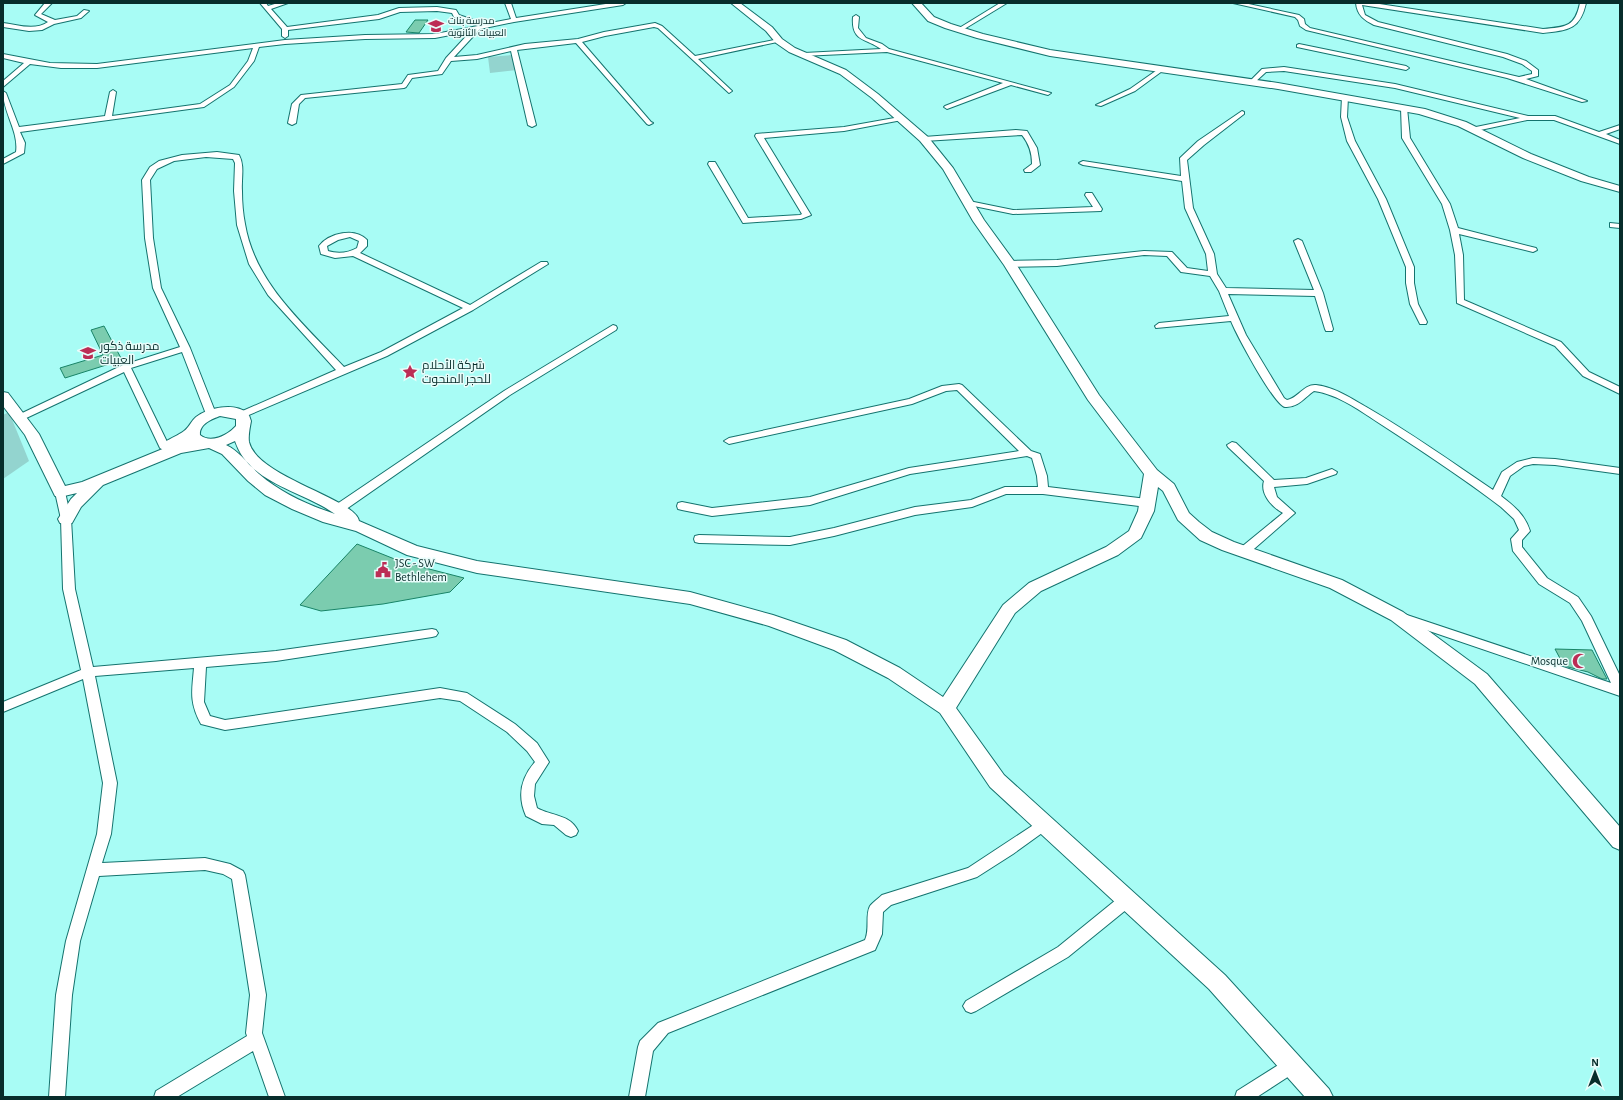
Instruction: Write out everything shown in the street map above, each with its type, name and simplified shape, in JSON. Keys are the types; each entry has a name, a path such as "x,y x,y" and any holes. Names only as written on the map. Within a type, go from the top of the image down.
{"street":[{"path":"50,3 38,14 53,22 51,23"},
{"path":"265,5 285,3"},
{"path":"417,10 418,3"},
{"path":"508,3 514,20"},
{"path":"4,57 70,67 97,66 285,42 365,37 435,36 514,20 623,3"},
{"path":"735,3 770,29 779,41 792,50 843,72 875,96 924,139 948,168 979,221 1010,264 1093,397 1152,474 1169,488 1184,516 1193,526 1206,536 1243,552 1336,584 1397,616 1481,679 1620,841"},
{"path":"916,3 931,19 959,30 1050,53 1345,97 1439,116 1474,130 1527,156 1585,178 1620,189"},
{"path":"959,30 1004,3"},
{"path":"1236,3 1297,16 1300,18 1302,25 1308,29 1520,79 1584,101"},
{"path":"1520,79 1536,75 1535,70 1529,64 1516,59 1451,40 1379,24 1362,15 1359,9 1360,3 1543,31 1554,30 1578,21 1583,3"},
{"path":"265,5 285,30 285,42"},
{"path":"285,30 379,17 399,10 448,9 454,11 456,16 486,26"},
{"path":"3,25 30,29 79,17 86,11"},
{"path":"856,17 855,28 864,39 880,45 887,50"},
{"path":"448,59 477,57 504,50 514,50 525,46 578,41 604,34 655,25 660,27 729,91"},
{"path":"292,123 298,98 404,86 410,76 440,73 448,59 477,28"},
{"path":"578,41 649,123"},
{"path":"693,58 779,41"},
{"path":"16,130 202,106 232,86 251,61 257,45"},
{"path":"1299,46 1401,77 1475,103 1527,118"},
{"path":"514,50 532,125"},
{"path":"804,55 887,50 1048,93"},
{"path":"1401,77 1415,54"},
{"path":"3,85 29,62"},
{"path":"1099,105 1128,94 1162,69"},
{"path":"1252,82 1264,70 1272,69 1401,77"},
{"path":"947,107 1010,82"},
{"path":"108,118 113,92"},
{"path":"3,94 20,143 20,153 3,162"},
{"path":"1345,97 1344,117 1351,141 1382,199 1410,267 1410,283 1414,304 1423,322"},
{"path":"1404,108 1406,138 1446,204 1454,230 1459,255 1460,301 1558,344 1586,374 1620,391"},
{"path":"1242,113 1201,143 1183,160 1189,208 1210,254 1214,274 1223,291 1241,335 1280,400 1286,404 1298,400 1307,390 1315,387 1328,390 1355,404 1510,508 1523,524 1525,532 1516,539 1517,548 1542,581 1574,600 1587,619 1620,690"},
{"path":"1474,130 1527,118 1555,118 1620,142"},
{"path":"712,164 746,221 801,217 807,215 759,136 844,129 900,119"},
{"path":"1600,134 1620,127"},
{"path":"924,139 1016,132 1024,133 1034,145 1036,151 1036,165 1028,170"},
{"path":"211,414 185,348 157,288 149,238 146,180 148,174 153,168 161,163 194,156 225,154 236,157 240,163 238,191 240,225 253,264 271,293 342,371"},
{"path":"1083,163 1186,179"},
{"path":"969,203 1013,212 1098,210 1089,195"},
{"path":"1454,230 1534,250"},
{"path":"1298,241 1319,293 1328,329"},
{"path":"353,253 470,308"},
{"path":"1010,264 1057,263 1144,253 1169,254 1184,270 1214,274"},
{"path":"60,492 86,486 177,449 229,439 242,422 342,371 384,354 470,308 544,264"},
{"path":"1223,291 1319,293"},
{"path":"1159,326 1234,318"},
{"path":"338,509 508,393 613,328"},
{"path":"19,418 126,368 185,348"},
{"path":"126,368 165,448"},
{"path":"729,441 912,401 945,388 959,387 1027,453 1036,456 1042,476 1043,490"},
{"path":"3,396 32,434 60,492 66,519 69,589 88,672 110,783 104,834 73,941 64,995 57,1097"},
{"path":"242,422 228,412 211,414 197,422 193,428 193,437 197,441 208,443 227,451 253,477 270,491 329,518 361,527 413,551 477,567 690,598 773,621 840,646 894,673 946,708 997,781 1217,982 1321,1097"},
{"path":"242,422 241,439 245,448 254,460 269,473 292,487 338,509 361,527"},
{"path":"60,492 79,481 165,448 192,433"},
{"path":"1232,445 1270,480 1268,484 1277,505 1290,513 1243,552"},
{"path":"682,506 712,512 810,502 910,471 1027,453"},
{"path":"1495,497 1506,474 1521,464 1533,461 1555,462 1584,468 1620,471"},
{"path":"1268,484 1307,481 1332,472"},
{"path":"946,708 1009,609 1035,587 1112,551 1135,534 1146,511 1152,474"},
{"path":"66,519 76,503 102,480"},
{"path":"699,539 790,541 834,532 915,511 972,503 1005,491 1043,490 1147,503"},
{"path":"1397,616 1620,690"},
{"path":"3,707 88,672 276,656 432,633"},
{"path":"200,663 198,702 205,720 225,725 440,693 463,696 511,728 532,747 543,762 530,776 527,787 531,812 542,818 556,820 572,831"},
{"path":"637,1097 646,1047 663,1028 870,945 875,934 876,909 887,900 972,873 1008,850 1044,824"},
{"path":"94,870 205,864 225,868 238,875 258,995 254,1033 277,1097"},
{"path":"971,1006 1063,952 1127,900"},
{"path":"162,1097 212,1068 257,1039"},
{"path":"1243,1097 1292,1065"}],"shaded area":[{"path":"512,55 517,70 490,73 488,57"},
{"path":"9,412 29,461 3,479 3,415"}],"building":[{"path":"415,20 428,20 419,33 406,32"},
{"name":"مدرسة ذكور العبيات","path":"104,326 122,360 65,378 60,368 103,355 91,330"},
{"name":"JSC - SW Bethlehem","path":"357,544 402,562 464,578 450,592 383,604 321,611 300,605"},
{"name":"Mosque","path":"1555,649 1592,650 1607,679 1602,679 1588,672 1564,666"}],"place":[{"name":"مدرسة بنات العبيات الثانوية","path":"436,26"},
{"name":"مدرسة ذكور العبيات","path":"88,353"},
{"name":"شركة الأحلام للحجر المنحوت","path":"410,372"},
{"name":"JSC - SW Bethlehem","path":"383,570"},
{"name":"Mosque","path":"1580,661"}]}
